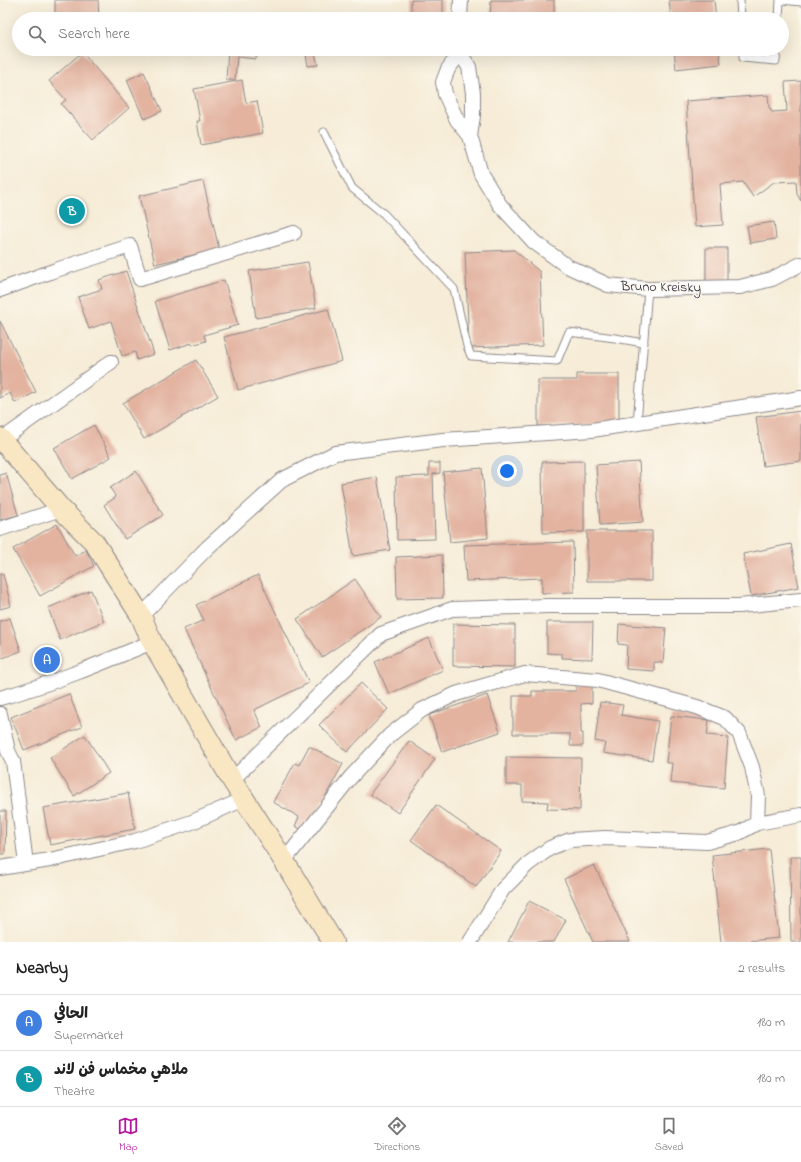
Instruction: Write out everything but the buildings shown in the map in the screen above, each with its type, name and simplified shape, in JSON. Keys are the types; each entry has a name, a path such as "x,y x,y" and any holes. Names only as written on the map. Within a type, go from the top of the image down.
{"street":[{"path":"460,0 460,12"},
{"path":"457,56 448,69 443,82 444,94 457,120 470,136"},
{"path":"463,56 470,67 474,93 470,136"},
{"name":"Bruno Kreisky","path":"470,136 481,174 500,205 534,242 568,266 608,285 648,289 740,287 772,279 801,264"},
{"path":"0,290 130,246 140,279 294,234"},
{"path":"111,362 1,440 61,509 94,542 141,616 152,642 232,780 284,861 333,942"},
{"path":"141,616 207,548 282,480 335,453 443,440 592,430 801,398"},
{"path":"0,529 61,509"},
{"path":"232,780 381,634 452,609 547,606 739,606 801,600"},
{"path":"0,698 23,692 98,665 152,642"},
{"path":"284,861 350,778 390,735 422,710 456,694 525,674 598,680 697,707 725,718 738,733 752,767 758,796 757,823"},
{"path":"0,714 8,751 13,761 26,864"},
{"path":"0,868 50,860 135,841 192,822 244,798"},
{"path":"470,942 503,889 528,864 550,848 570,840 605,838 707,842 739,833 757,823 801,815"}],"lane":[{"path":"740,0 741,12"},
{"path":"780,12 781,0 801,2"},
{"path":"743,56 743,58 776,61 776,56"},
{"path":"324,132 352,188 384,214 454,290 467,346 471,356 558,361 568,332 644,343"},
{"path":"637,423 648,289"}],"place":[{"name":"ملاهي مخماس فن لاند","path":"72,211"},
{"name":"الحافي","path":"47,660"}]}
